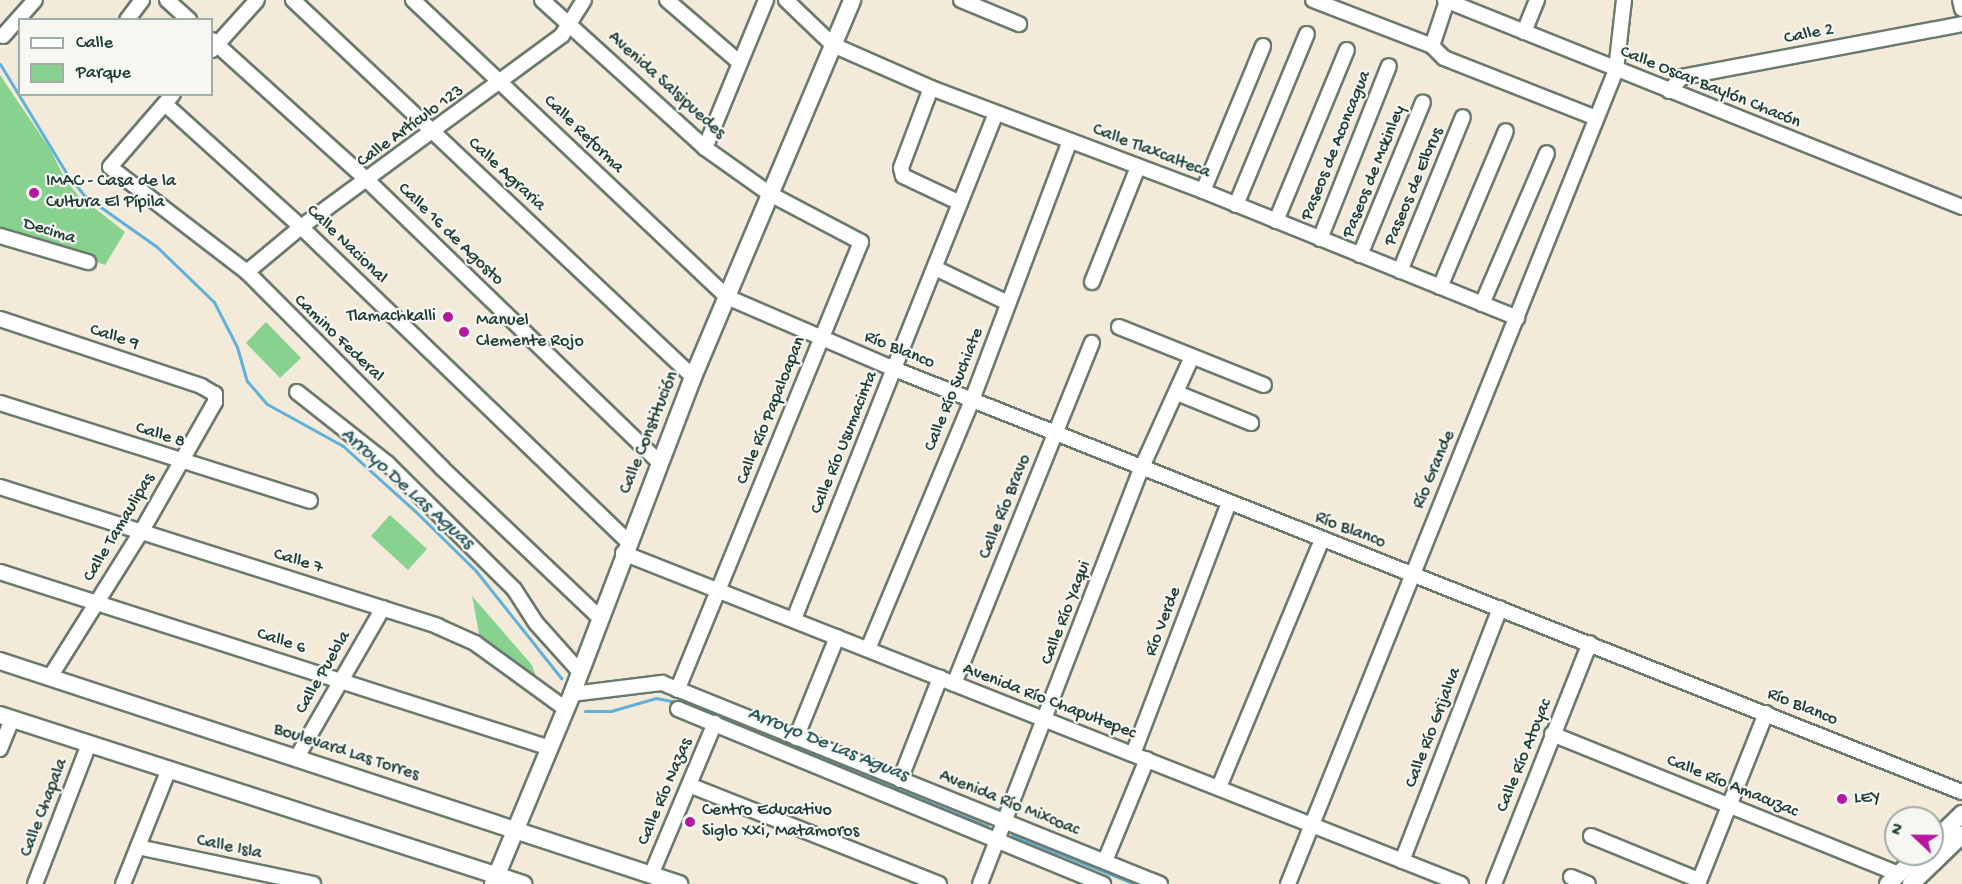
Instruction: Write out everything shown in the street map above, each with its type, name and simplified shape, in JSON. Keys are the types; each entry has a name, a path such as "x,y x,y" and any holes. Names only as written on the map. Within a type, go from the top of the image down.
{"main road":[{"name":"Calle Constitución","path":"496,878 569,702 625,547 693,377 852,0"},
{"name":"Boulevard Las Torres","path":"0,661 679,884"},
{"path":"6,717 496,878 524,884"},
{"path":"1944,831 1962,814"},
{"path":"1900,880 1962,835"},
{"path":"1900,880 1911,866"}],"street":[{"path":"20,18 36,0"},
{"path":"128,18 142,0"},
{"path":"168,0 187,18"},
{"path":"213,45 257,0"},
{"name":"Calle Agraria","path":"293,0 693,377"},
{"name":"Calle Reforma","path":"413,0 727,297"},
{"name":"Avenida Salsipuedes","path":"542,0 705,148 770,194"},
{"name":"Calle Artículo 123","path":"247,272 301,227 368,181 502,82 572,25 584,0"},
{"path":"667,0 740,63"},
{"path":"705,148 766,0"},
{"name":"Calle Tlaxcalteca","path":"786,0 833,45 931,88 1203,192 1517,318"},
{"path":"961,0 1019,24"},
{"path":"1313,0 1432,46 1444,58 1596,118"},
{"path":"1432,46 1446,0"},
{"name":"Calle Oscar Baylón Chacón","path":"1446,0 1470,4 1524,32 1616,70 1962,207"},
{"path":"1524,32 1537,0"},
{"name":"Río Grande","path":"1288,884 1410,573 1517,318 1616,70 1624,0"},
{"path":"1960,0 1962,9"},
{"path":"3,36 18,20"},
{"name":"Calle 2","path":"1669,91 1682,77 1962,24"},
{"path":"1236,205 1307,34"},
{"name":"Calle 16 de Agosto","path":"213,45 368,181 659,462"},
{"path":"1203,192 1263,46"},
{"path":"1276,221 1347,50"},
{"name":"Paseos de Aconcagua","path":"1320,238 1389,66"},
{"path":"931,88 901,168 903,176 960,203"},
{"name":"Calle Nacional","path":"169,99 625,547"},
{"name":"Camino Federal","path":"169,99 110,167 247,272 442,468 600,618"},
{"name":"Paseos de Mckinley","path":"1360,255 1423,102"},
{"name":"Calle Río Usumacinta","path":"794,619 996,113"},
{"name":"Paseos de Elbrus","path":"1400,271 1463,117"},
{"path":"1440,287 1506,131"},
{"name":"Calle Río Suchiate","path":"867,649 972,400 1070,141"},
{"path":"1482,304 1547,153"},
{"path":"1092,282 1138,167"},
{"name":"Calle Río Papaloapan","path":"677,690 722,589 861,242 770,194"},
{"name":"Decima","path":"2,240 88,262"},
{"path":"935,268 1008,303"},
{"name":"Río Blanco","path":"727,297 894,369 1962,792"},
{"name":"Calle 9","path":"0,319 201,386 215,394"},
{"path":"1119,327 1264,385"},
{"name":"Calle Río Bravo","path":"954,684 1092,343"},
{"name":"Calle Río Yaqui","path":"980,884 1046,720 1142,467 1192,357"},
{"path":"297,392 387,463 514,589 536,624 580,672"},
{"path":"1177,393 1251,423"},
{"name":"Calle Tamaulipas","path":"50,677 141,532 215,402 215,394"},
{"name":"Calle 8","path":"0,403 310,501"},
{"name":"Calle 7","path":"0,487 383,608 475,643 569,702"},
{"name":"Río Verde","path":"1133,754 1230,503"},
{"path":"1219,788 1322,539"},
{"name":"Avenida Río Chapultepec","path":"625,547 837,637 1461,884"},
{"name":"Calle 6","path":"0,572 550,748"},
{"name":"Calle Puebla","path":"297,757 383,608"},
{"name":"Calle Río Grijalva","path":"1402,861 1500,608"},
{"path":"796,738 837,637"},
{"name":"Calle Río Atoyac","path":"1494,884 1590,643"},
{"path":"900,780 940,678"},
{"name":"Avenida Río Mixcoac","path":"569,702 657,683 1160,884"},
{"path":"678,709 996,843 1103,884"},
{"path":"1591,836 1699,882 1766,713"},
{"path":"0,749 6,717"},
{"name":"Calle Río Nazas","path":"651,875 715,723"},
{"name":"Calle Río Amacuzac","path":"1552,734 1730,806 1900,880"},
{"name":"Calle Chapala","path":"35,884 89,744"},
{"path":"1105,861 1147,759"},
{"path":"123,884 169,769"},
{"path":"689,785 939,884"},
{"name":"Calle Isla","path":"138,847 313,884"},
{"path":"1571,877 1588,884"}],"green space":[{"path":"0,75 50,149 66,181 78,195 125,232 105,265 0,228"},
{"path":"266,322 301,358 280,378 246,343"},
{"path":"390,515 427,549 408,570 371,536"},
{"path":"472,596 532,665 538,683 480,639"}],"waterway":[{"name":"Arroyo De Las Aguas","path":"0,64 18,94"},
{"name":"Arroyo De Las Aguas","path":"19,96 67,174 85,196 156,246 214,302 237,347 247,381 267,404 343,446 415,511 476,571 561,678"},
{"name":"Arroyo De Las Aguas","path":"585,711 611,711 656,698 693,705 987,826"},
{"name":"Arroyo De Las Aguas","path":"1012,835 1135,884"}],"place":[{"name":"IMAC - Casa de la Cultura El Pípila","path":"34,193"},
{"name":"Tlamachkalli","path":"448,317"},
{"name":"Manuel Clemente Rojo","path":"464,332"},
{"name":"LEY","path":"1842,799"},
{"name":"Centro Educativo Siglo Xxi, Matamoros","path":"690,822"}]}
